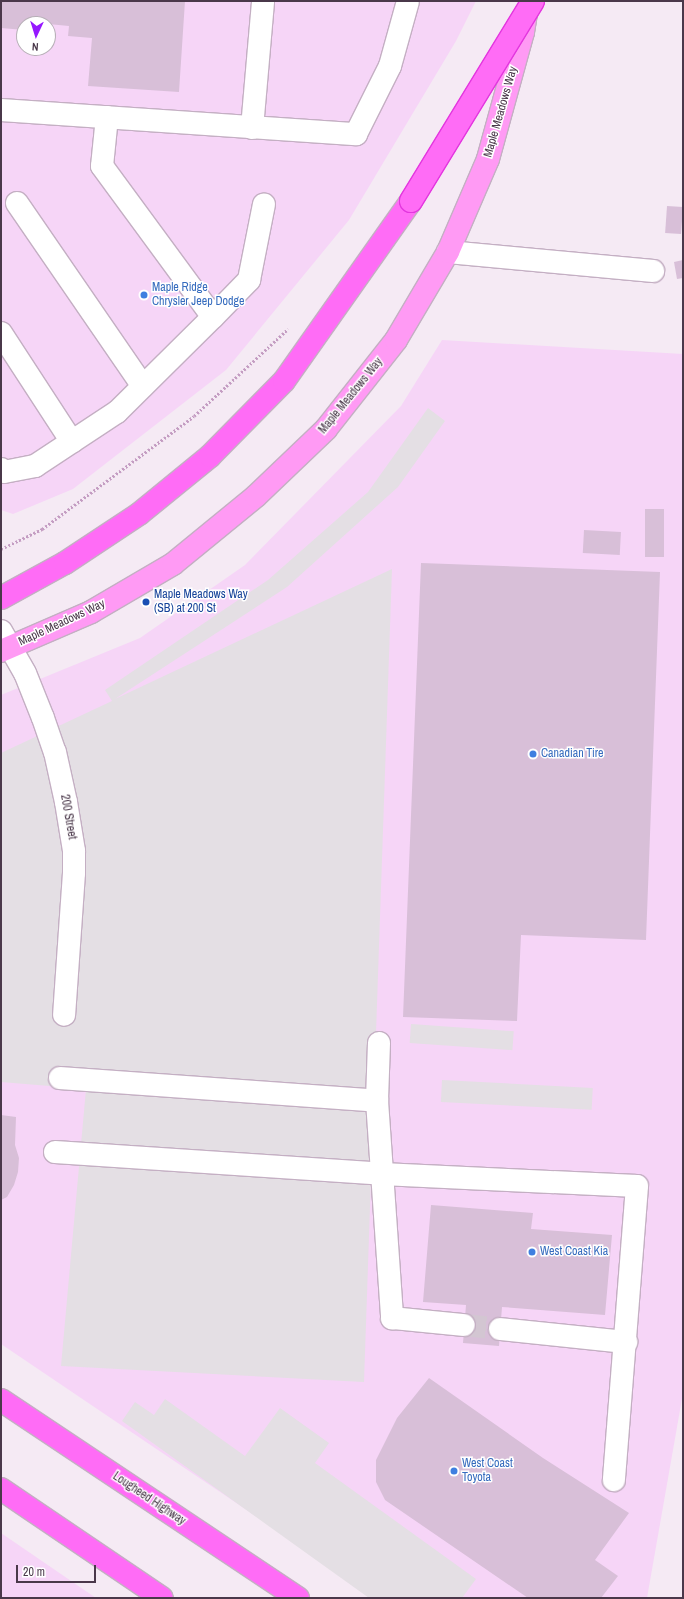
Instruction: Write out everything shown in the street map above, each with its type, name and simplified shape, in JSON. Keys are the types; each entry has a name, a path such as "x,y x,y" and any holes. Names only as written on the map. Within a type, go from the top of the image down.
{"highway":[{"path":"1,598 65,563 139,514 210,456 284,381 411,201 533,1"},
{"name":"Lougheed Highway","path":"1,1400 298,1598"},
{"path":"1,1489 162,1598"}],"main road":[{"name":"Maple Meadows Way","path":"4,643 91,612 173,564 256,496 326,429 396,340 448,252 488,159 523,32 528,1"}],"street":[{"path":"252,128 263,1"},
{"path":"1,110 356,134 390,66 408,1"},
{"path":"107,117 102,166 213,317"},
{"path":"17,203 143,386"},
{"path":"1,469 4,472 35,466 117,412 213,317 249,280 264,204"},
{"path":"448,252 653,271"},
{"path":"1,333 72,442"},
{"name":"200 Street","path":"4,643 25,672 43,718 54,752 66,802 74,851 74,873 64,1014"},
{"path":"379,1043 377,1101 392,1318 464,1325"},
{"path":"60,1078 377,1101"},
{"path":"55,1152 382,1174 637,1186 626,1342 614,1480"},
{"path":"500,1329 626,1342"}],"path":[{"path":"1,549 42,529 194,416 292,326"}],"shaded area":[{"name":"Maple Ridge Chrysler Jeep Dodge","path":"1,1 476,1 456,41 349,220 226,370 73,489 13,514 1,510"},
{"path":"442,340 683,354 683,1393 647,1598 377,1598 1,1344 1,695 140,638 245,565 401,406"},
{"path":"428,408 445,421 398,487 287,587 115,699 392,569 364,1382 61,1366 86,1089 1,1082 1,753 112,701 105,690 268,580 368,492"},
{"path":"411,1024 514,1031 512,1050 410,1043"},
{"path":"442,1080 593,1088 592,1110 441,1102"},
{"path":"165,1399 245,1456 280,1408 329,1443 315,1463 476,1579 462,1598 369,1598 122,1421 135,1402 154,1415"},
{"path":"1,1533 96,1598 1,1598"}],"building":[{"path":"1,1 185,1 179,92 88,86 92,38 68,36 69,26 56,25 56,16 16,16 16,29 1,28"},
{"path":"667,206 683,207 681,234 665,233"},
{"path":"683,260 683,278 677,279 674,262"},
{"path":"645,509 664,509 664,557 645,557"},
{"path":"584,530 621,532 620,555 583,553"},
{"name":"Canadian Tire","path":"421,563 660,572 646,940 521,935 517,1021 403,1017"},
{"path":"1,1115 16,1117 15,1145 19,1158 18,1172 14,1185 7,1197 1,1200"},
{"path":"431,1205 533,1213 531,1229 612,1235 605,1315 502,1307 499,1346 463,1343 466,1305 423,1302"},
{"path":"429,1378 543,1458 629,1513 595,1560 618,1576 601,1598 528,1598 385,1500 376,1482 376,1460 397,1418"}],"tunnel":[{"path":"464,1325 500,1329"}],"place":[{"name":"Maple Ridge Chrysler Jeep Dodge","path":"144,295"},
{"name":"Maple Meadows Way (SB) at 200 St","path":"146,602"},
{"name":"Canadian Tire","path":"533,754"},
{"name":"West Coast Kia","path":"532,1252"},
{"name":"West Coast Toyota","path":"454,1471"}]}
